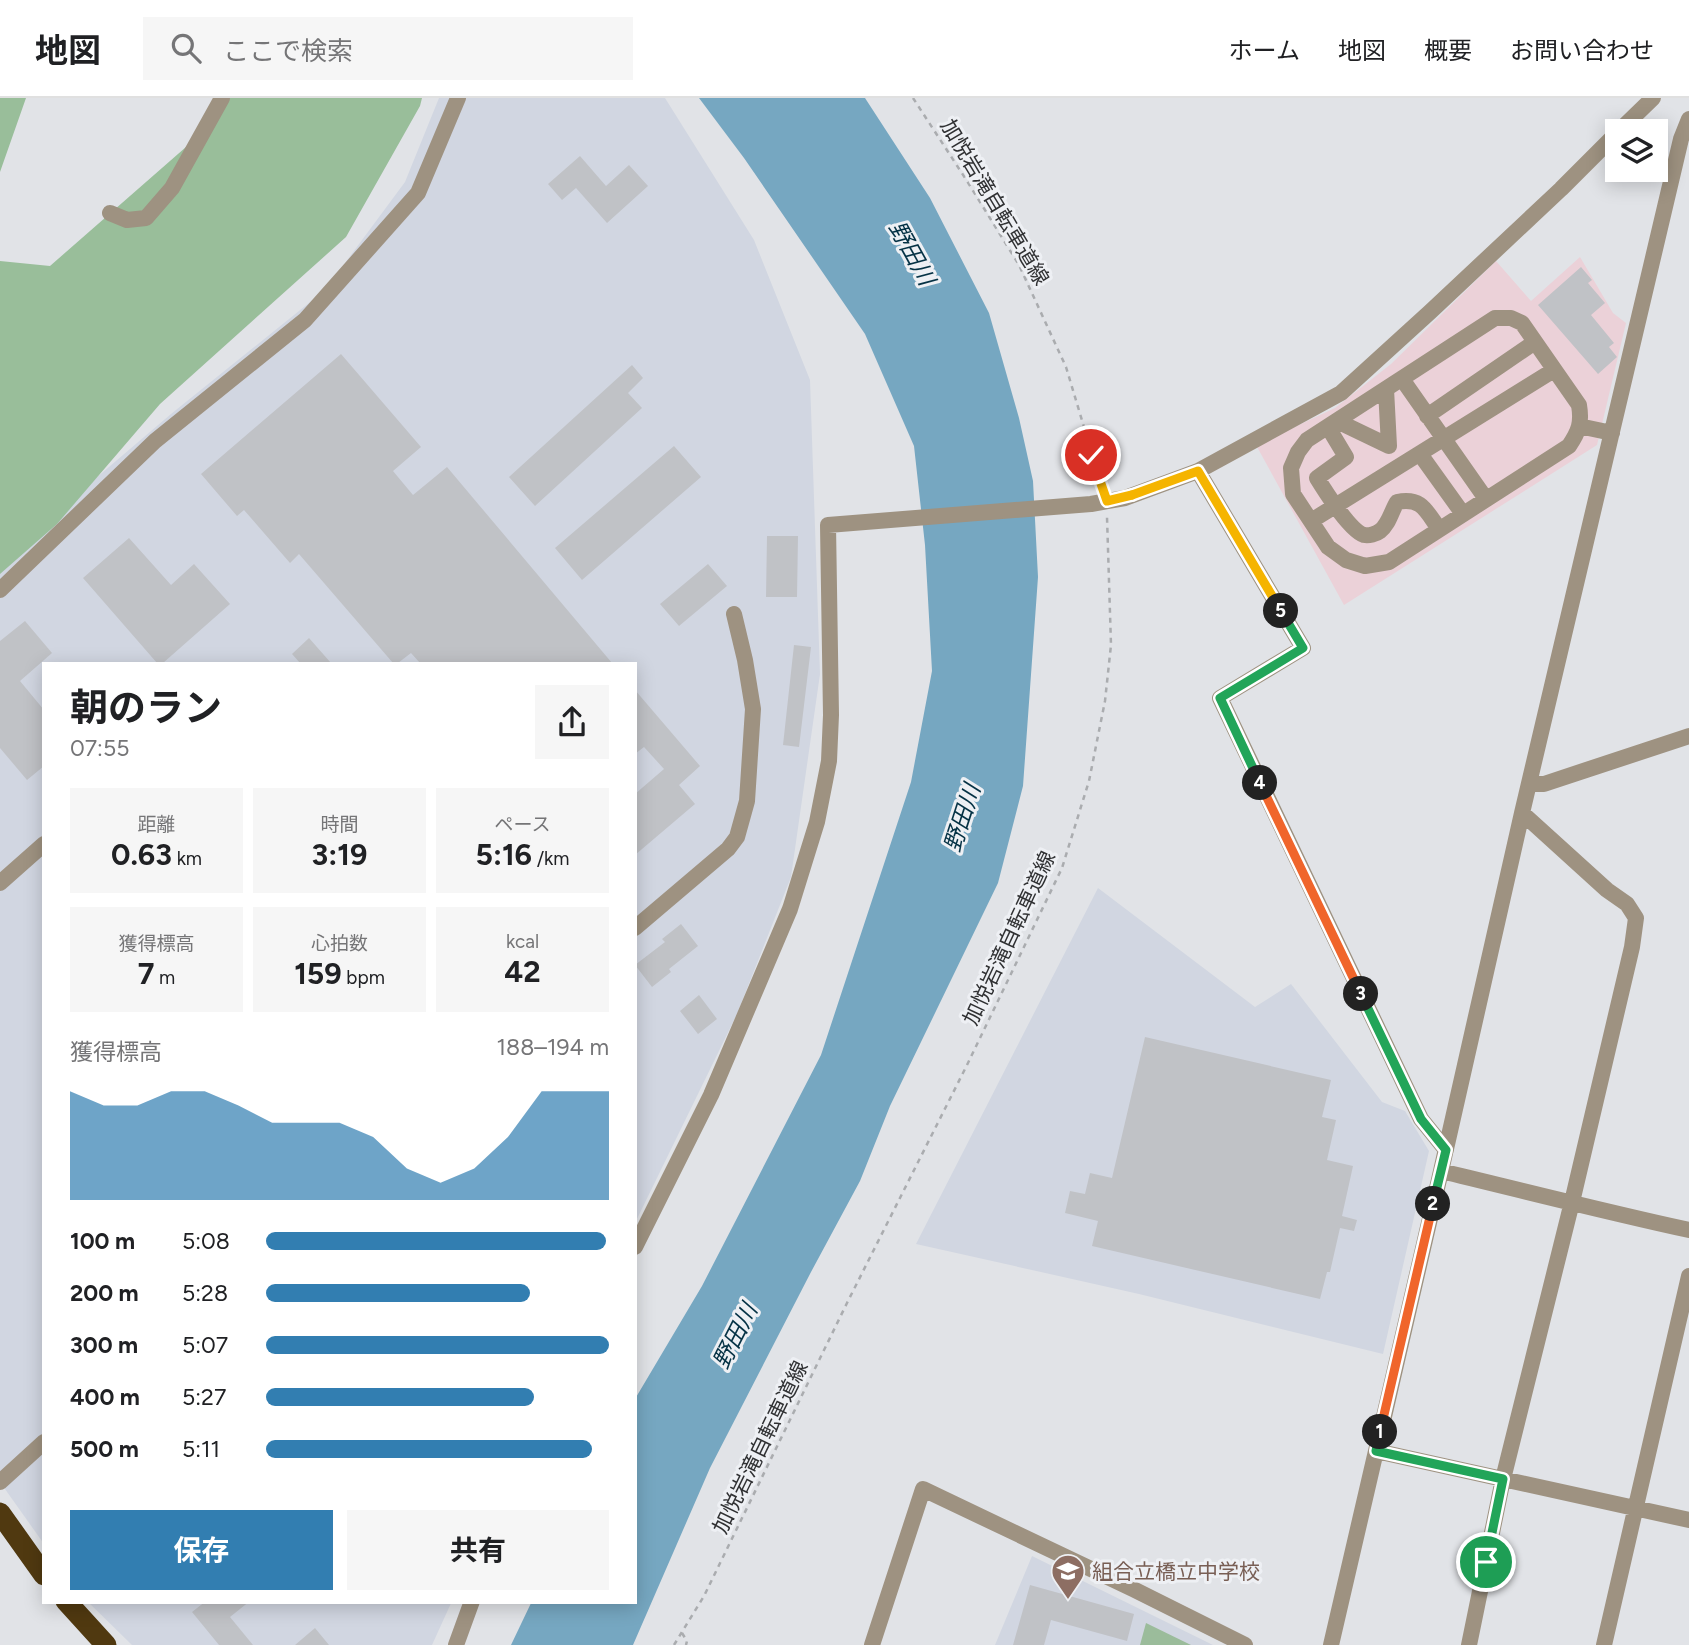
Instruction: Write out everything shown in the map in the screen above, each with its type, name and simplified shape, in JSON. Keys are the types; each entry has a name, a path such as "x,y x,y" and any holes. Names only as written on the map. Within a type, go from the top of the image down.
{"highway":[{"path":"0,1513 42,1572"},
{"path":"69,1604 106,1645"}],"street":[{"path":"110,213 127,220 146,218 172,188 222,98"},
{"path":"0,590 155,441 305,320 418,193 458,98"},
{"path":"1631,119 1653,98"},
{"path":"1331,1645 1522,813 1681,139 1689,119"},
{"path":"637,1243 716,1083 790,909 817,822 828,761 831,715 828,526 1099,503 1125,498 1198,471 1341,393 1440,303 1605,145"},
{"path":"1495,318 1511,318 1522,323 1535,342 1579,405 1580,426 1569,446 1389,562 1365,566 1346,560 1328,547 1293,494 1291,468 1307,440 1495,318"},
{"path":"1427,416 1535,342"},
{"path":"1311,521 1554,370"},
{"path":"1402,379 1486,499"},
{"path":"1332,424 1389,446 1386,389"},
{"path":"1332,424 1346,457 1317,478 1335,506 1360,534 1366,536 1381,530 1388,522 1397,502 1407,500 1423,507 1439,529"},
{"path":"1580,426 1612,433"},
{"path":"1420,454 1463,514"},
{"path":"1198,471 1303,648 1220,698 1421,1119 1446,1150"},
{"path":"637,926 728,849 737,837 747,801 753,709 734,614"},
{"path":"1529,784 1544,784 1689,736"},
{"path":"1469,1645 1503,1479 1572,1202 1632,947 1636,918 1628,904 1607,890 1522,813"},
{"path":"0,883 42,846"},
{"path":"1441,1171 1689,1230"},
{"path":"1604,1645 1689,1276"},
{"path":"0,1482 42,1444"},
{"path":"1376,1451 1689,1520"},
{"path":"872,1645 923,1489 1245,1645"},
{"path":"456,1645 471,1604"}],"path":[{"name":"加悦岩滝自転車道線","path":"674,1645 710,1584 1062,868 1088,781 1105,701 1111,645 1099,503 1091,455 1066,368 1012,254 913,98"},
{"path":"681,1632 687,1641 686,1645"}],"shaded area":[{"path":"439,98 665,98 754,240 810,380 820,674 791,877 737,1014 637,1219 637,662 42,662 42,1541 0,1482 0,560 171,414 325,290 405,182"},
{"path":"1580,257 1613,313 1626,323 1597,445 1344,605 1256,445 1335,408 1391,364 1496,261 1531,301"},
{"path":"1098,888 1255,1007 1291,984 1382,1102 1405,1111 1429,1151 1383,1354 1139,1294 916,1244"},
{"name":"組合立橋立中学校","path":"1032,1556 1213,1645 995,1645"},
{"path":"90,1604 451,1604 432,1645 132,1645"}],"green space":[{"path":"0,98 26,98 0,172"},
{"path":"230,98 422,98 346,237 160,404 57,524 0,574 0,261 50,266 194,140"},
{"path":"1146,1623 1191,1645 1140,1645"}],"water":[{"name":"野田川","path":"699,98 865,98 930,198 989,313 1019,418 1033,481 1038,577 1023,786 998,883 890,1106 860,1181 710,1468 633,1645 511,1645 531,1604 637,1604 637,1396 702,1286 821,1055 911,782 932,671 925,545 914,446 865,334 744,158"}],"building":[{"path":"580,156 606,186 629,165 648,186 607,223 576,188 562,200 548,184"},
{"path":"1581,267 1592,280 1588,283 1605,303 1591,315 1614,343 1609,347 1617,357 1598,374 1538,305"},
{"path":"341,354 421,447 393,471 413,495 447,467 611,662 419,662 411,653 399,662 392,662 299,554 290,563 244,510 237,516 201,474"},
{"path":"632,365 643,378 628,393 642,408 535,506 509,477"},
{"path":"674,446 701,477 582,580 555,548"},
{"path":"767,536 798,536 797,597 766,597"},
{"path":"129,538 171,585 194,564 230,604 164,662 156,662 83,578"},
{"path":"708,564 727,586 679,626 660,604"},
{"path":"25,621 52,653 20,681 42,708 42,768 27,780 0,748 0,641"},
{"path":"309,638 330,662 299,662 292,654"},
{"path":"794,645 811,647 799,747 783,745"},
{"path":"637,692 700,766 679,785 695,804 637,853 637,792 664,769 644,747 637,752"},
{"path":"681,924 698,946 669,969 671,972 652,987 637,968 637,963 665,942 662,939"},
{"path":"699,995 717,1019 698,1034 680,1011"},
{"path":"1145,1037 1331,1080 1322,1117 1336,1120 1327,1160 1353,1166 1342,1216 1357,1220 1354,1231 1340,1228 1330,1272 1327,1272 1320,1299 1092,1246 1098,1221 1065,1213 1070,1191 1085,1194 1090,1173 1112,1178"},
{"path":"1030,1585 1134,1614 1127,1641 1051,1620 1044,1645 1013,1645"},
{"path":"202,1604 246,1604 230,1617 253,1645 219,1645 192,1612"},
{"path":"315,1628 329,1645 295,1645"}],"place":[{"name":"組合立橋立中学校","path":"1068,1601"}],"route":[{"path":"1091,455 1107,501 1125,498 1198,471 1303,648 1220,698 1421,1119 1446,1150 1376,1451 1503,1479 1486,1562"}]}
